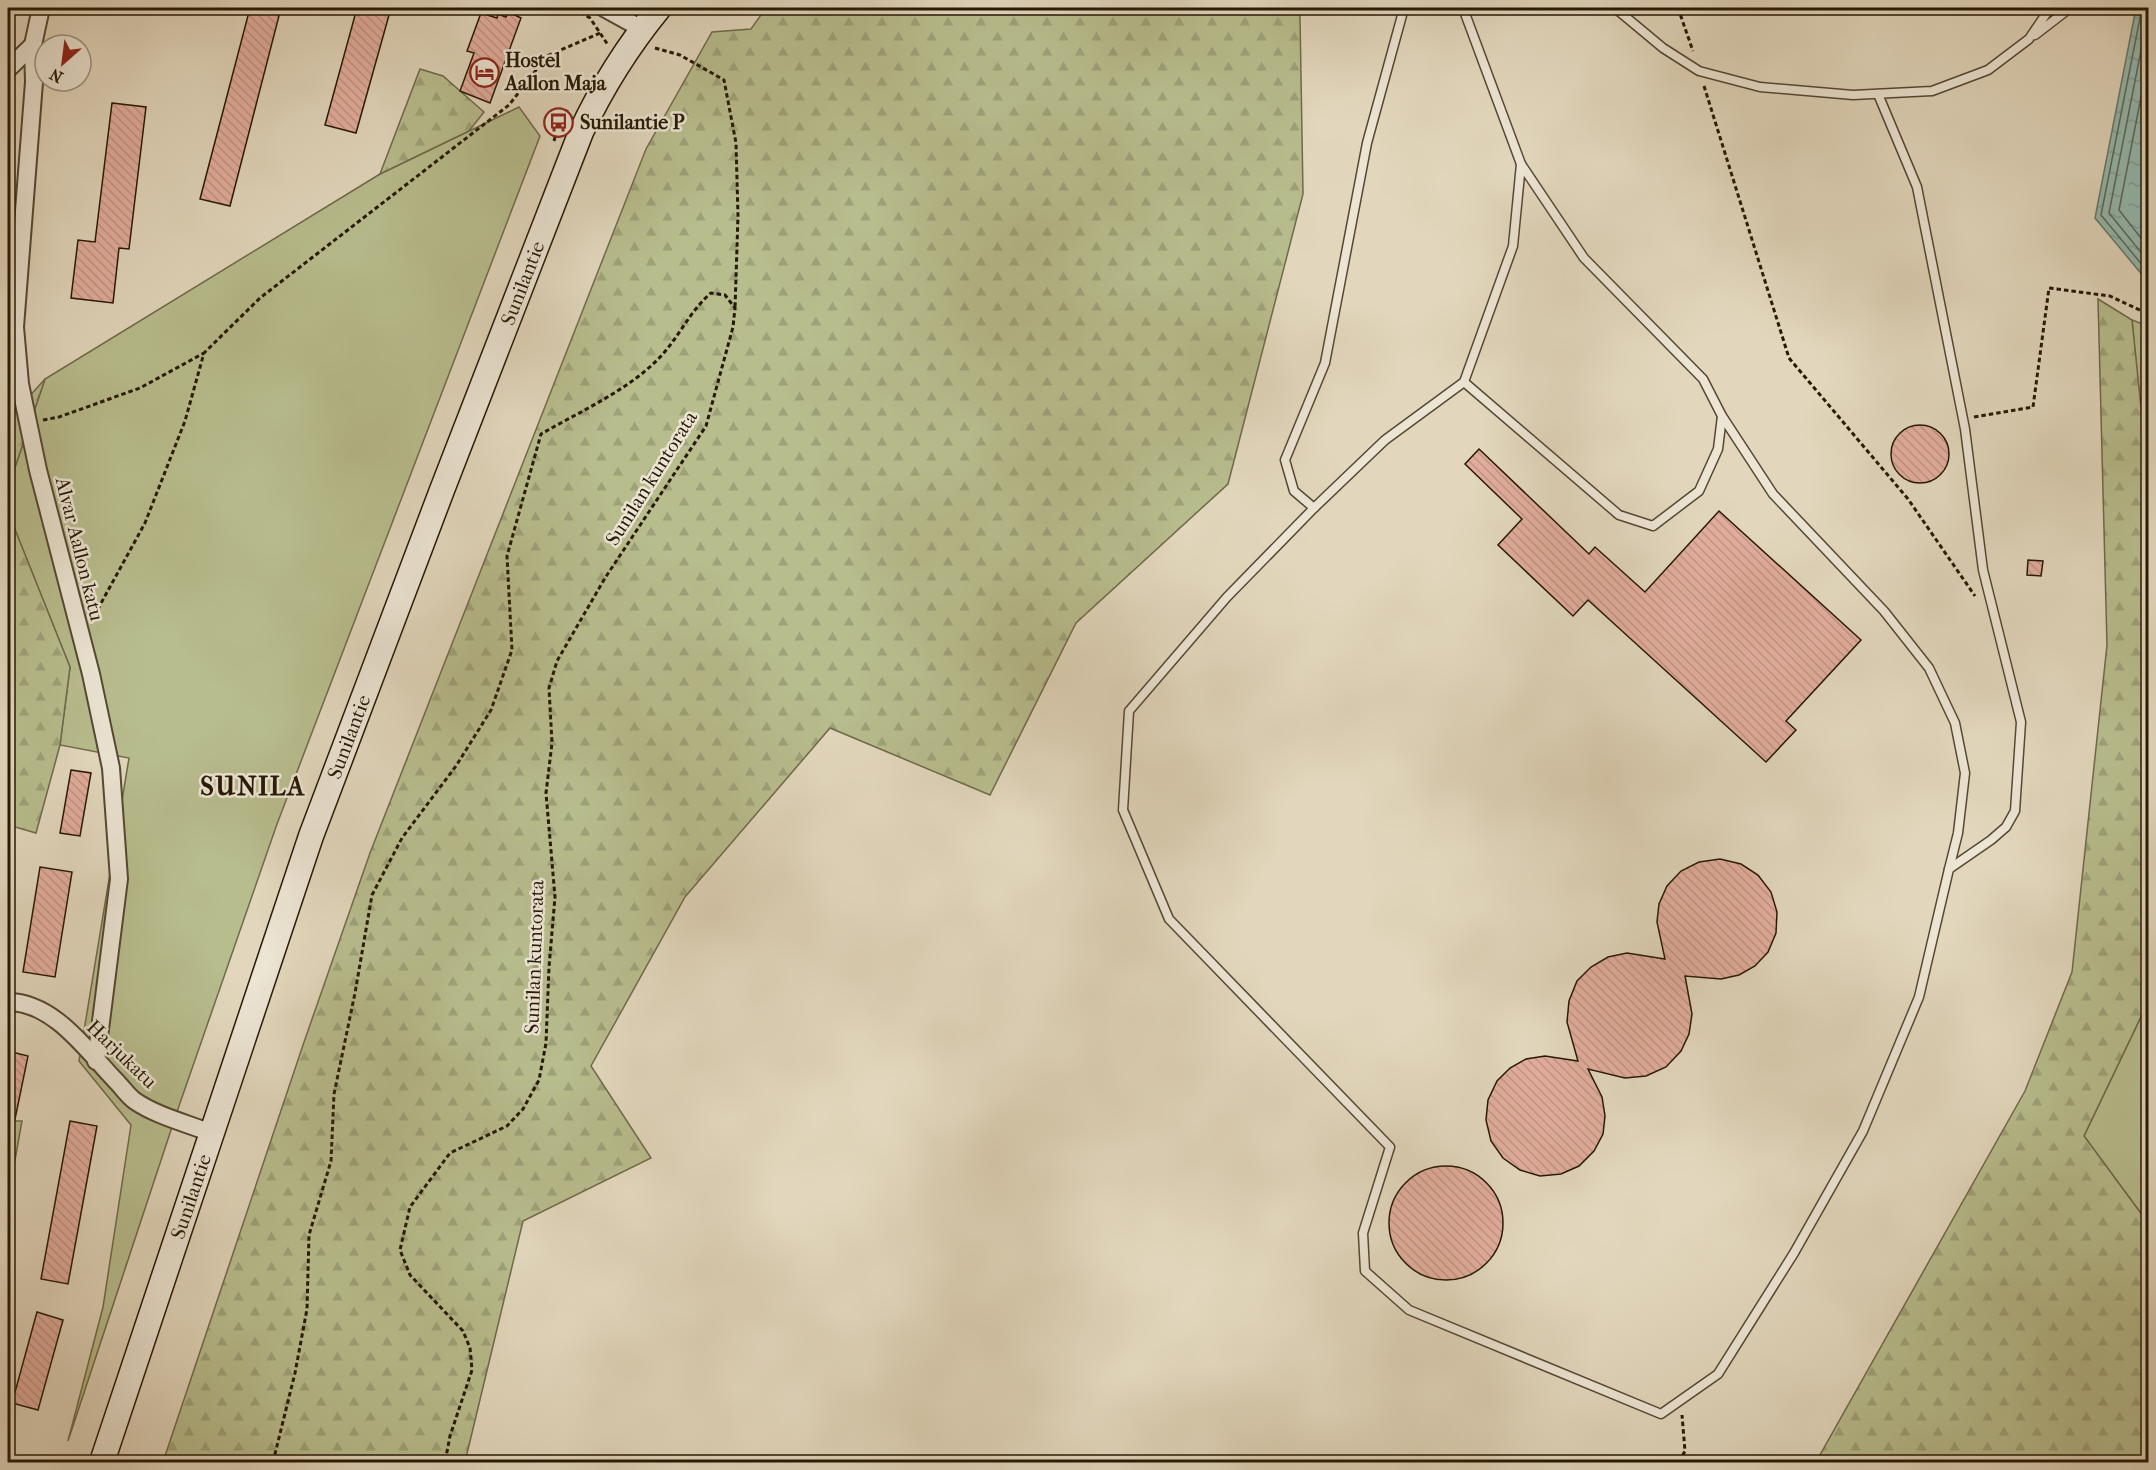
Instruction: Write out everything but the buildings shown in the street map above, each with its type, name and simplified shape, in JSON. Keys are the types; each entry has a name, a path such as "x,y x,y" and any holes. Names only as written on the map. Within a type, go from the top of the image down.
{"street":[{"name":"Alvar Aallon katu","path":"36,33 41,8"},
{"path":"604,8 627,19 637,35"},
{"name":"Sunilantie","path":"102,1462 311,836 442,490 581,132 604,85 637,35 659,8"},
{"path":"8,69 33,45"},
{"name":"Alvar Aallon katu","path":"33,93 15,327 20,384 111,768 119,879 96,1061"},
{"name":"Harjukatu","path":"8,1002 39,1010 65,1028 134,1101 170,1118 211,1133"}],"lane":[{"path":"1314,508 1294,491 1285,460 1325,363 1367,143 1404,8"},
{"path":"1463,8 1521,164 1584,258 1703,379 1722,416 1773,494 1884,611 1929,668 1955,723 1965,773 1958,833 1919,997 1863,1131 1794,1253 1718,1374 1661,1414 1409,1310 1365,1270 1363,1233 1390,1147 1169,919 1123,810 1130,711 1227,597 1314,508 1385,440 1464,382 1513,246 1521,164"},
{"path":"1615,8 1664,48 1699,71 1761,87 1853,95 1932,91 1988,70 2070,8"},
{"path":"2030,39 2050,8"},
{"path":"1878,94 1917,187 1964,419 1983,570 2021,722 2015,811 2006,827 1991,840 1948,868"},
{"path":"1464,382 1619,515 1653,526 1699,491 1718,449 1722,416"}],"path":[{"path":"574,8 590,18 609,47"},
{"path":"1678,8 1789,358 1908,499 1978,600"},
{"path":"28,423 59,417 140,388 204,353 260,298 509,105 547,56 600,33"},
{"name":"Sunilan kuntorata","path":"445,1462 450,1436 472,1370 470,1348 463,1331 410,1275 400,1250 410,1207 450,1153 507,1126 523,1109 539,1080 546,1043 555,897 546,793 552,743 549,687 556,661 605,578 706,426 733,327 738,216 736,142 724,80 680,55 637,35"},
{"path":"1964,419 2033,407 2049,288 2110,296 2148,314"},
{"path":"273,1462 305,1320 309,1235 331,1161 334,1094 372,895 402,838 456,766 492,710 512,650 507,556 541,434 624,387 662,356 698,304 711,293 725,295 735,308"},
{"path":"81,637 145,523 185,421 204,353"},
{"path":"1679,1462 1685,1451 1680,1401"}],"green space":[{"path":"766,8 1297,8 1300,17 1303,194 1228,484 1076,623 990,795 830,728 685,897 591,1066 651,1158 523,1221 465,1462 163,1462 370,853 646,149 712,32 751,29"},
{"path":"420,69 443,76 484,112 469,131 380,174"},
{"path":"519,107 540,136 277,824 179,1106 68,1441 103,1307 131,1125 79,1061 129,758 60,745 70,667 8,512 8,488 45,379 380,174"},
{"path":"2098,299 2132,320 2148,476 2148,1002 2084,1136 2148,1223 2148,1462 1816,1462 2025,1091 2072,972 2107,645"},
{"path":"2132,320 2148,326 2148,484"},
{"path":"45,379 8,488 8,420"},
{"path":"8,512 70,667 60,745 36,833 8,825"},
{"path":"2148,1002 2148,1223 2084,1136"},
{"path":"8,1121 22,1121 8,1199"}],"water":[{"path":"2136,8 2148,8 2148,278 2144,277 2095,218"}],"place":[{"name":"Hostel Aallon Maja","path":"484,72"},
{"name":"Sunilantie P","path":"559,122"}],"district":[{"name":"SUNILA","path":"253,786"}]}
